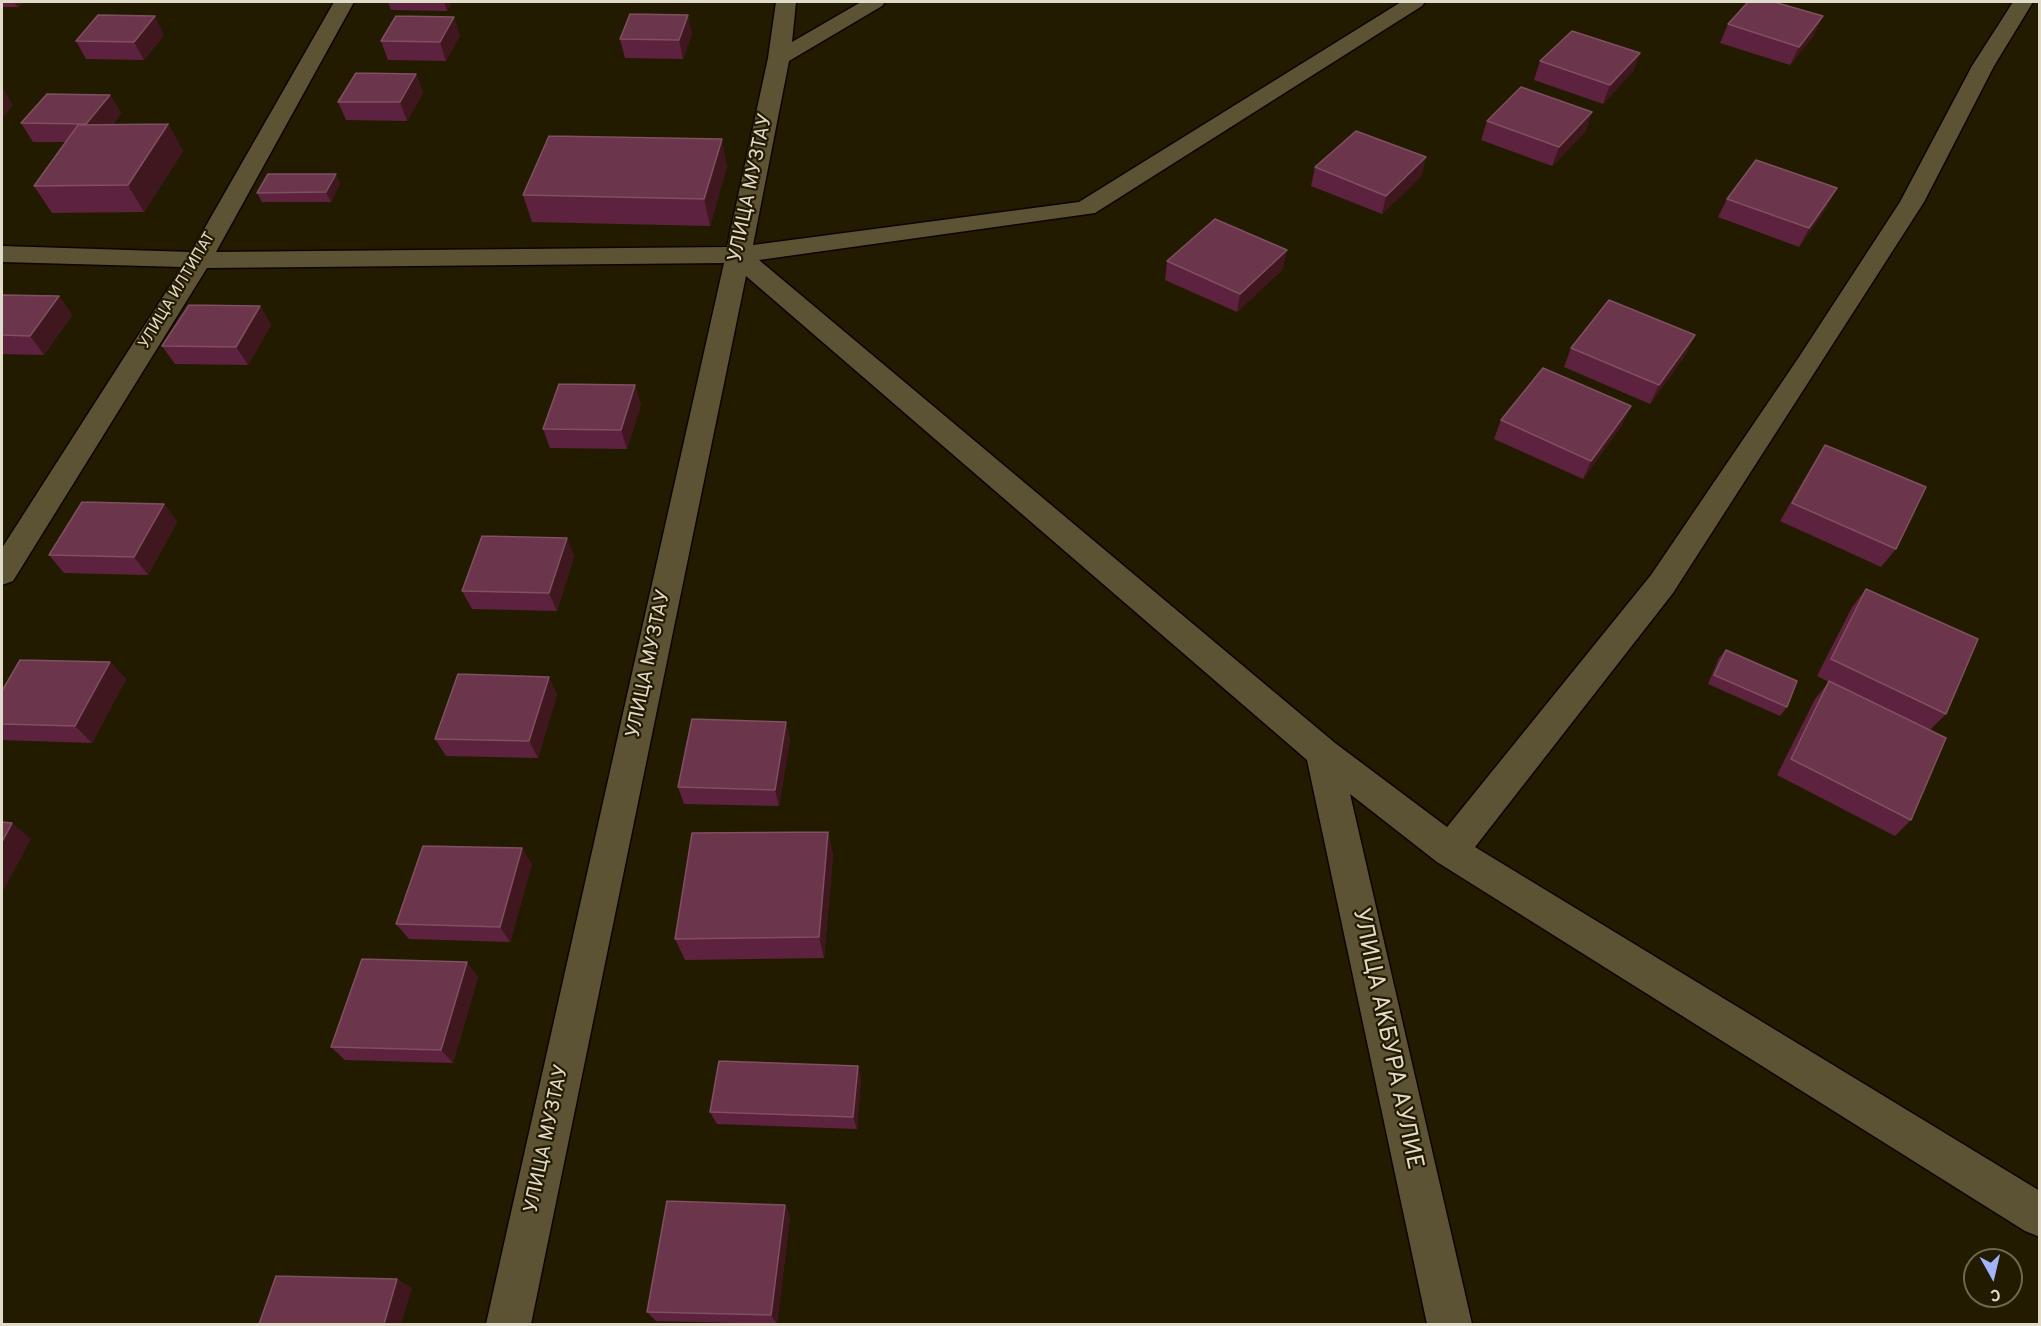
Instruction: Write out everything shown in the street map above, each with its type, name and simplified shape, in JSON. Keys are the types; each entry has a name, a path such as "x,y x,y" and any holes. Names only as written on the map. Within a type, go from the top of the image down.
{"street":[{"name":"УЛИЦА ИЛТИПАТ","path":"2,573 199,260 344,2"},
{"name":"УЛИЦА МУЗТАУ","path":"508,1324 738,255 779,58 786,2"},
{"path":"779,58 875,2"},
{"path":"2,254 199,260 738,255 1086,208 1415,2"},
{"path":"1450,851 1662,584 1807,366 1912,202 1983,66 2024,2"},
{"path":"738,255 1323,753 1450,851 2040,1216"},
{"name":"УЛИЦА АКБУРА АУЛИЕ","path":"1323,753 1449,1324"}],"building":[{"path":"1748,2 1774,2 1823,16 1799,47 1728,24"},
{"path":"630,14 688,15 679,40 620,39"},
{"path":"98,15 155,16 134,42 76,41"},
{"path":"396,16 454,17 440,42 381,41"},
{"path":"1572,31 1640,53 1610,85 1540,61"},
{"path":"356,73 416,74 400,102 338,102"},
{"path":"1521,87 1592,112 1559,147 1487,121"},
{"path":"47,94 110,95 86,124 21,123"},
{"path":"168,124 128,185 34,186 78,125"},
{"path":"1356,131 1426,157 1386,196 1315,167"},
{"path":"549,136 722,139 704,199 523,195"},
{"path":"1756,160 1837,188 1809,228 1727,199"},
{"path":"268,174 336,174 326,192 257,193"},
{"path":"1215,219 1287,250 1240,294 1167,261"},
{"path":"2,295 59,296 30,336 2,335"},
{"path":"1609,300 1695,335 1659,385 1571,348"},
{"path":"189,305 260,306 236,347 162,346"},
{"path":"1543,368 1631,406 1591,461 1501,420"},
{"path":"559,384 635,385 621,430 543,429"},
{"path":"1825,445 1926,487 1896,549 1792,503"},
{"path":"82,502 164,504 134,557 49,555"},
{"path":"482,536 567,538 549,593 462,591"},
{"path":"1866,589 1978,639 1946,714 1831,659"},
{"path":"1726,650 1797,681 1787,707 1714,675"},
{"path":"20,660 110,662 75,726 2,724 2,691"},
{"path":"458,674 549,677 529,741 435,739"},
{"path":"1829,681 1946,738 1911,820 1791,759"},
{"path":"692,719 786,722 775,790 678,787"},
{"path":"2,822 12,823 2,842"},
{"path":"828,832 819,937 675,939 692,833"},
{"path":"423,846 522,848 500,927 396,924"},
{"path":"362,959 467,962 441,1050 331,1047"},
{"path":"719,1061 858,1066 853,1117 710,1112"},
{"path":"667,1201 785,1205 771,1315 647,1312"},
{"path":"276,1276 397,1279 384,1324 259,1324"}]}
